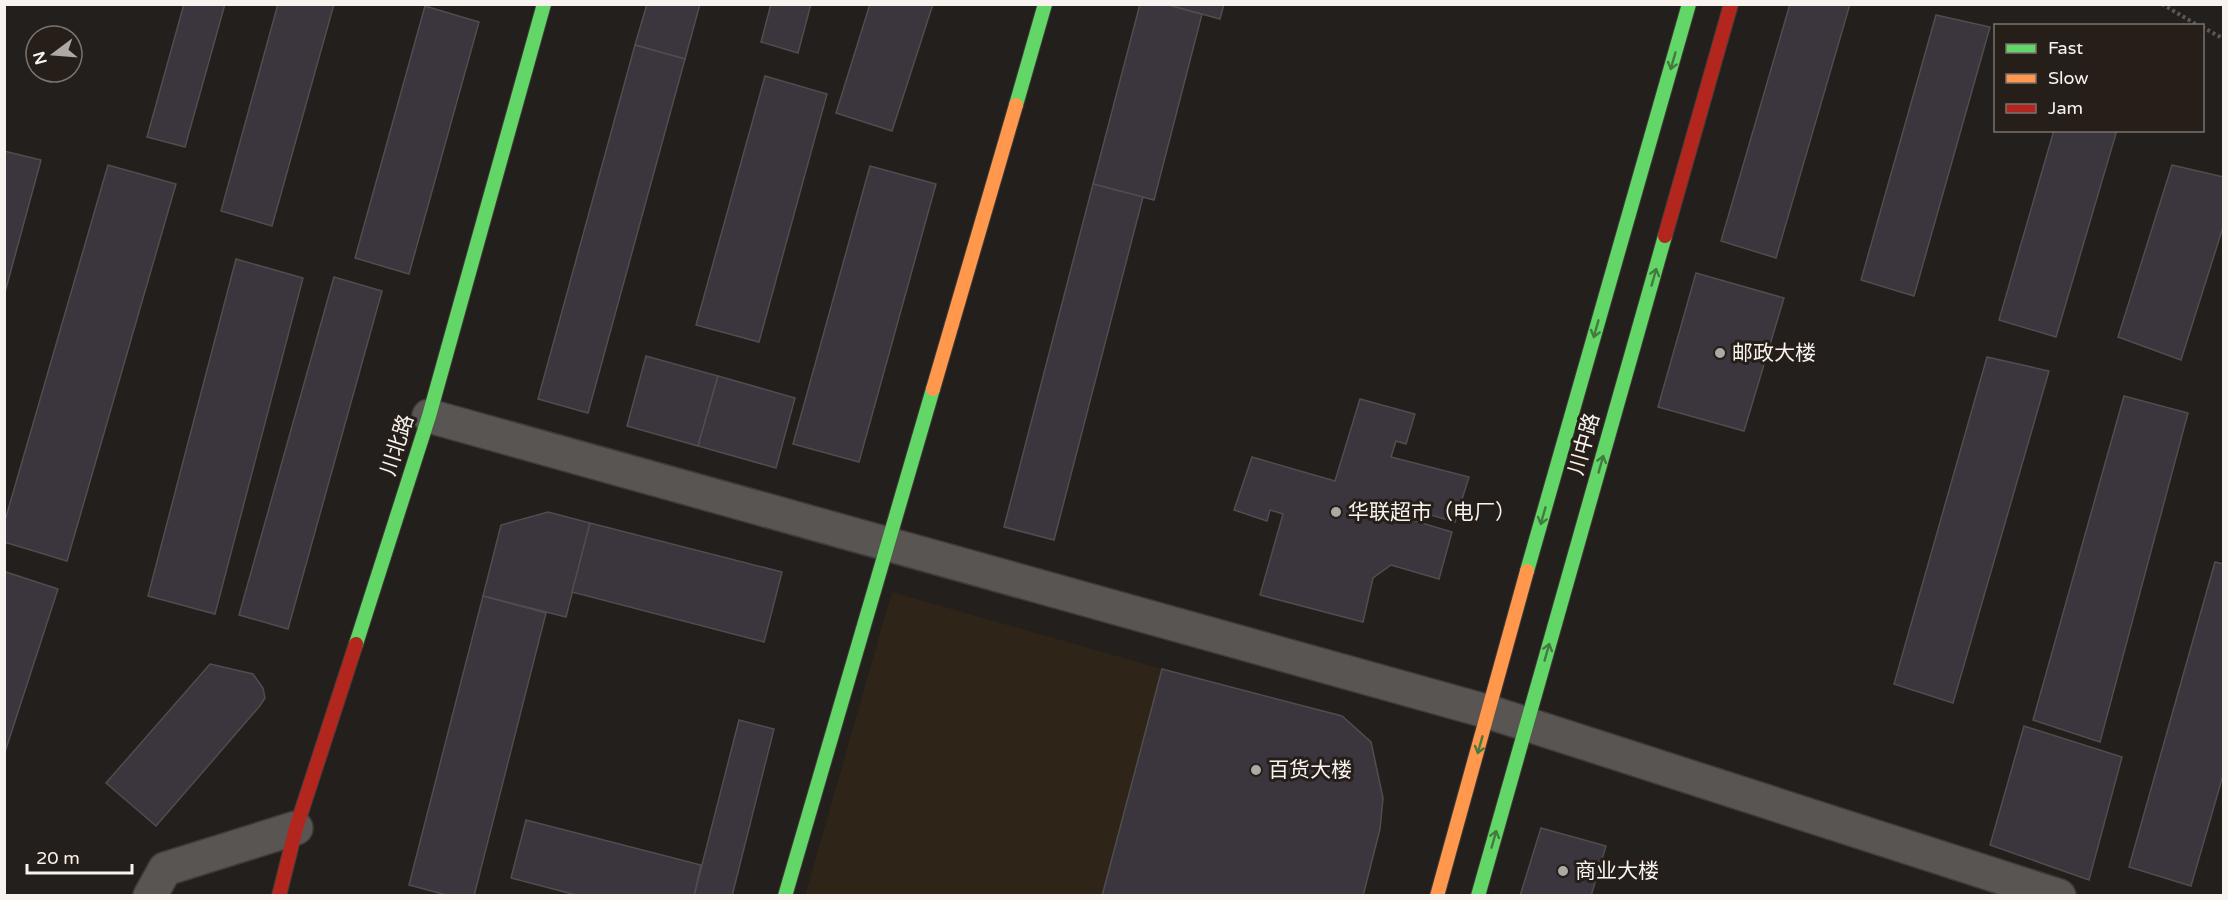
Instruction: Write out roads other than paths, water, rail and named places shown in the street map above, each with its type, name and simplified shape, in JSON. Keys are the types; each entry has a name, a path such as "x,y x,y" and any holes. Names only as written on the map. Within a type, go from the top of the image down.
{"street":[{"name":"川北路","path":"279,896 296,828 429,416 544,4"},
{"path":"785,896 1045,4"},
{"name":"川中路","path":"1437,896 1489,712 1490,701 1689,4"},
{"name":"川中路","path":"1478,896 1731,4"},
{"path":"429,416 1489,712 2059,896"},
{"path":"150,896 165,869 296,828"}],"place":[{"name":"邮政大楼","path":"1720,353"},
{"name":"华联超市（电厂）","path":"1336,512"},
{"name":"百货大楼","path":"1256,770"},
{"name":"商业大楼","path":"1563,871"}]}
